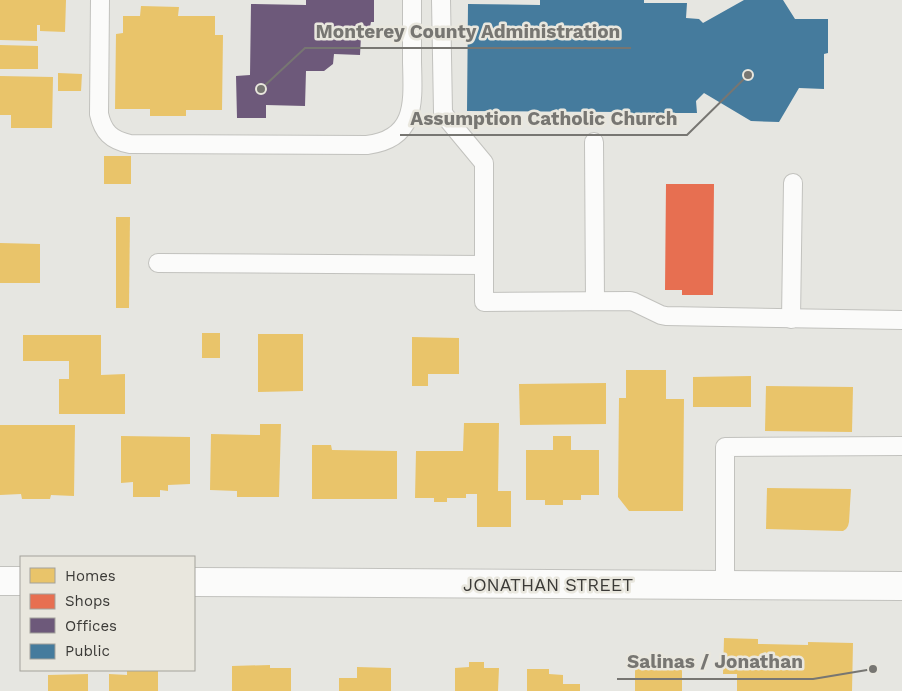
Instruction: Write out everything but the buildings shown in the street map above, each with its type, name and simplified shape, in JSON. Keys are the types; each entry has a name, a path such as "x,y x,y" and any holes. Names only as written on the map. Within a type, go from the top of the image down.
{"street":[{"path":"0,581 20,581"},
{"name":"JONATHAN STREET","path":"195,582 902,586"}],"lane":[{"path":"100,0 99,114 105,130 119,142 130,144 358,145 381,144 390,139 399,132 410,114 413,93 412,0"},
{"path":"441,0 444,116 484,163 484,302 634,302 666,316 902,320"},
{"path":"594,142 595,302"},
{"path":"791,319 793,183"},
{"path":"158,263 484,266"},
{"path":"725,586 725,446 902,446"}],"place":[{"name":"Assumption Catholic Church","path":"748,75"},
{"name":"Monterey County Administration","path":"261,89"},
{"name":"Salinas / Jonathan","path":"873,669"}]}
